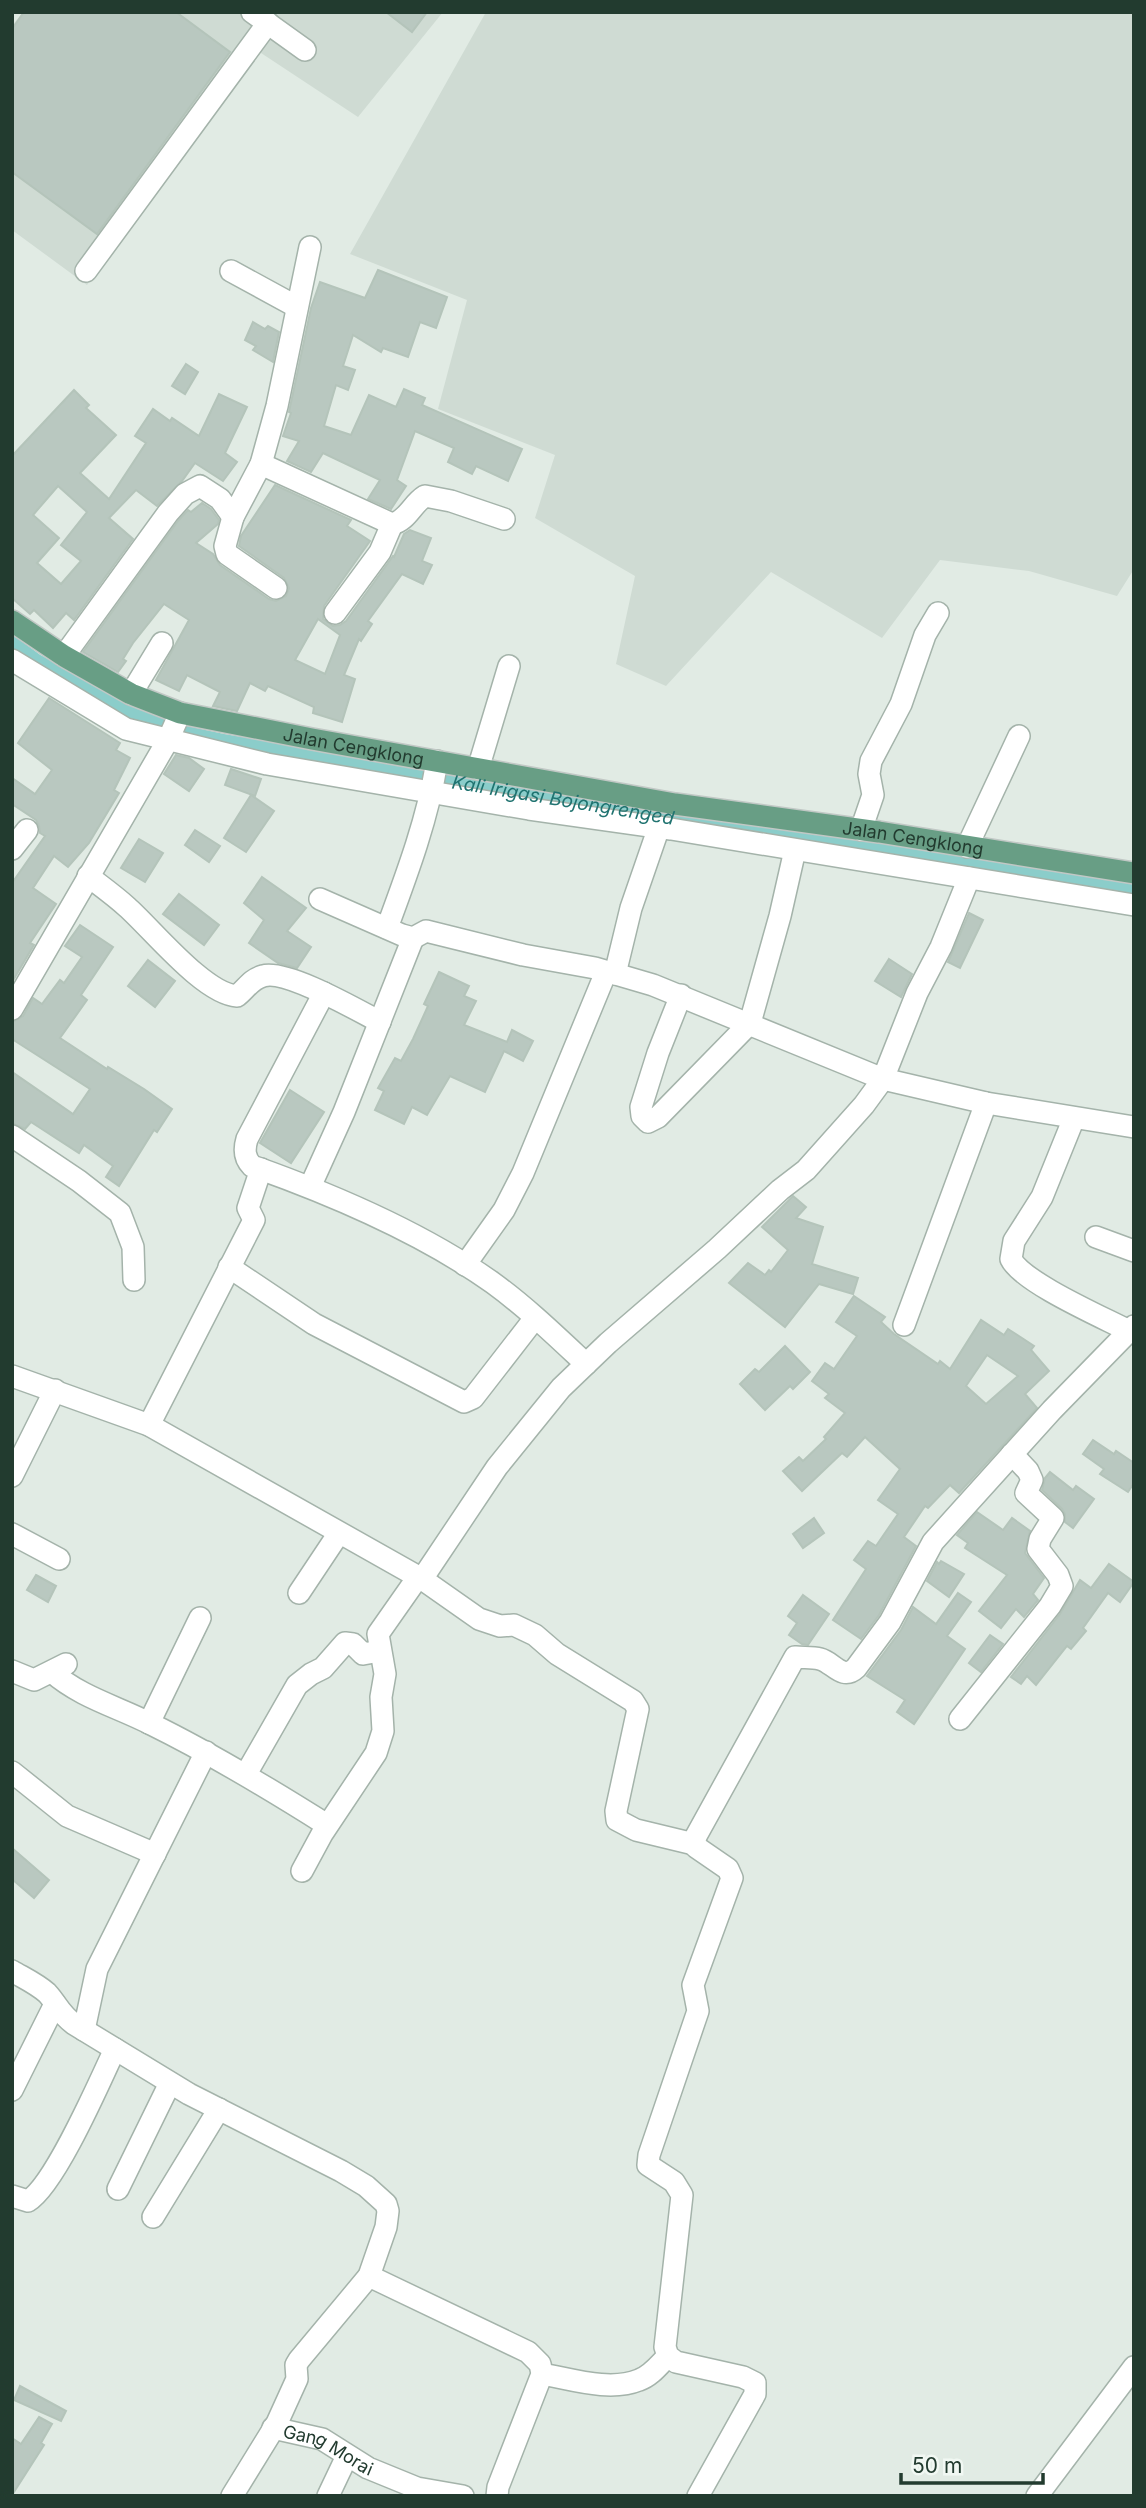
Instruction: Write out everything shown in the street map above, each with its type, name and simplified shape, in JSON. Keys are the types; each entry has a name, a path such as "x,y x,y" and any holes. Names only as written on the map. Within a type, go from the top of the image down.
{"main road":[{"name":"Jalan Cengklong","path":"12,621 64,656 131,695 174,727 434,778 478,769 532,794 670,819 872,846 967,847 1134,873"}],"street":[{"path":"86,271 260,18 304,50"},
{"path":"276,588 227,554 225,545 233,517 261,464 310,247"},
{"path":"232,271 298,307"},
{"path":"261,464 392,524 401,522 415,502 425,496 504,519"},
{"path":"64,656 141,547 185,494 200,486 220,499 233,517"},
{"path":"335,613 380,552 392,524"},
{"path":"872,846 873,795 869,774 871,761 901,704 925,635 938,613"},
{"path":"131,695 162,643"},
{"path":"12,660 126,729 174,727 267,764 434,778 602,805 795,850 872,846 969,878 1134,905"},
{"path":"478,769 509,667"},
{"path":"12,1009 174,727"},
{"path":"967,847 1020,736"},
{"path":"387,928 405,882 434,778"},
{"path":"466,1265 504,1210 523,1173 610,973 631,908 670,819"},
{"path":"12,849 27,830"},
{"path":"681,995 658,1053 641,1107 646,1121 658,1117 750,1023 795,850"},
{"path":"88,876 127,907 194,972 224,992 237,996 254,979 266,975 279,976 324,993 380,1022"},
{"path":"303,1871 327,1825 376,1754 382,1739 384,1714 381,1697 385,1674 378,1634 383,1625 420,1578 497,1467 561,1388 780,1190 806,1170 864,1105 883,1079 917,993 941,947 969,878"},
{"path":"320,899 413,938"},
{"path":"310,1187 344,1112 413,938 426,931 610,973 681,995 883,1079 986,1103 1134,1127"},
{"path":"324,993 247,1139 246,1158 252,1166 310,1187 466,1265 494,1284 586,1364"},
{"path":"904,1325 986,1103"},
{"path":"694,1844 795,1657 821,1659 844,1673 851,1673 891,1622 933,1542 1131,1328 1042,1287 1011,1259 1014,1241 1042,1197 1074,1118"},
{"path":"12,1136 79,1181 120,1213 132,1247 134,1280"},
{"path":"149,1425 254,1220 248,1208 261,1169"},
{"path":"1096,1237 1134,1251"},
{"path":"229,1267 314,1324 464,1402 474,1398 534,1318"},
{"path":"12,1376 149,1425 420,1578 479,1619 500,1626 514,1625 536,1635 576,1667 634,1702 638,1709 615,1811 617,1820 636,1830 694,1844 729,1869 732,1878 693,1985 698,2011 649,2155 648,2165 674,2182 682,2195 665,2347 668,2356 676,2362 743,2377 755,2384 755,2394 698,2496"},
{"path":"12,1476 55,1390"},
{"path":"960,1719 1062,1586 1059,1575 1038,1549 1038,1544 1053,1518 1026,1493 1032,1480 1028,1471 1012,1454"},
{"path":"299,1593 339,1533"},
{"path":"12,1534 59,1559"},
{"path":"149,1723 200,1618"},
{"path":"247,1774 302,1681 323,1668 344,1643 353,1644 363,1654 380,1651"},
{"path":"12,1671 34,1680 59,1668 77,1690 149,1723 247,1774 327,1825"},
{"path":"84,2030 97,1969 206,1752"},
{"path":"12,1772 66,1816 155,1854"},
{"path":"12,1971 42,1989 61,2015 84,2030 219,2109 341,2171 366,2186 386,2204 386,2227 369,2276 299,2360 296,2365 297,2379 273,2428 233,2496"},
{"path":"12,2090 55,2004"},
{"path":"12,2196 28,2201 41,2189 75,2132 115,2049"},
{"path":"118,2189 170,2082"},
{"path":"153,2217 219,2109"},
{"path":"369,2276 528,2352 540,2364 542,2374 498,2487 497,2496"},
{"path":"542,2374 603,2384 624,2384 640,2380 668,2356"},
{"path":"1037,2496 1134,2367"},
{"name":"Gang Morai","path":"273,2428 322,2439 368,2468 417,2488 463,2496"},
{"path":"328,2496 347,2456"}],"shaded area":[{"path":"23,12 443,12 358,117 258,51 87,285 12,230 12,26"},
{"path":"486,12 1134,12 1134,569 1117,596 1029,571 940,560 882,638 771,572 666,686 616,664 635,576 535,518 555,455 438,409 467,300 350,254"}],"building":[{"path":"24,12 176,12 230,52 97,234 12,172 12,29"},
{"path":"386,12 427,12 412,32"},
{"path":"378,270 447,297 436,328 420,322 408,357 383,348 381,352 353,335 343,366 355,370 348,390 336,385 324,426 351,435 369,395 396,407 404,389 425,398 422,405 522,449 508,481 476,466 472,474 448,462 454,448 415,431 397,480 406,486 391,509 368,499 380,480 323,453 311,472 287,461 299,441 283,436 291,413 289,412 311,308 320,282 365,298"},
{"path":"253,322 265,329 268,326 279,332 273,362 253,350 256,346 245,340"},
{"path":"186,364 198,372 185,394 172,386"},
{"path":"74,390 89,405 86,408 116,435 80,473 109,499 146,443 135,436 153,409 199,436 219,394 247,407 225,453 237,462 223,481 195,463 182,481 157,506 136,490 109,518 133,539 74,620 66,613 53,628 34,610 30,614 12,598 12,456","holes":["58,486 87,512 61,545 81,561 61,584 37,563 59,538 33,515"]},
{"path":"275,485 351,520 347,526 370,541 324,606 323,619 333,626 346,621 394,557 404,534 410,530 431,538 422,561 432,565 423,584 402,574 368,621 372,624 361,641 359,639 344,675 355,679 342,722 313,713 314,707 268,686 265,691 250,683 237,711 213,706 220,692 187,675 179,691 156,680 189,620 164,604 133,643 118,672 83,652 178,521 188,510 191,512 202,503 211,509 219,520 218,524 196,543 213,554 220,565 269,599 276,601 286,596 289,588 284,578 239,546 241,536","holes":["318,619 340,635 325,674 295,660"]},
{"path":"49,698 120,743 116,750 130,758 114,790 119,793 89,843 68,867 54,856 33,888 56,904 30,943 34,945 12,982 12,883 45,836 40,833 36,820 12,804 12,778 35,794 52,770 18,743"},
{"path":"176,755 189,758 204,769 189,791 164,774"},
{"path":"231,769 261,779 255,796 225,785"},
{"path":"251,795 274,811 246,852 224,838"},
{"path":"195,830 220,846 209,862 185,845"},
{"path":"139,839 163,853 145,882 121,868"},
{"path":"262,877 306,908 287,931 311,947 297,968 278,963 249,943 264,920 244,903"},
{"path":"179,894 219,925 204,945 163,914"},
{"path":"969,913 983,920 960,968 948,962"},
{"path":"80,925 113,947 81,995 87,1000 60,1038 172,1109 157,1132 154,1130 119,1186 106,1177 113,1166 84,1145 79,1153 31,1122 25,1129 12,1123 12,1072 73,1114 90,1089 12,1039 12,1022 23,1016 33,998 42,1004 60,980 64,983 82,957 65,946"},
{"path":"889,959 912,974 901,997 875,981"},
{"path":"148,960 175,981 155,1007 128,986"},
{"path":"439,972 469,986 464,996 476,1001 464,1025 507,1042 512,1030 533,1041 523,1061 504,1051 485,1092 450,1076 427,1115 412,1107 404,1124 375,1110 384,1091 378,1088 395,1058 401,1061 413,1039 428,1006 424,1004"},
{"path":"290,1090 324,1112 291,1163 260,1143"},
{"path":"793,1196 806,1207 796,1218 823,1227 812,1264 858,1278 853,1294 819,1284 785,1327 729,1283 748,1263 765,1275 769,1270 771,1272 788,1250 762,1227"},
{"path":"854,1296 885,1317 881,1322 894,1334 938,1364 940,1361 950,1369 981,1320 1004,1335 1008,1329 1034,1346 1031,1350 1049,1371 1025,1394 1037,1408 959,1493 950,1485 928,1508 925,1506 904,1537 916,1546 879,1615 861,1639 833,1620 866,1569 854,1560 868,1541 876,1546 898,1514 878,1500 900,1469 865,1437 847,1457 842,1453 802,1491 783,1471 799,1457 803,1461 826,1439 824,1437 845,1413 825,1398 829,1394 812,1381 825,1363 834,1369 857,1336 836,1322","holes":["987,1355 1018,1376 986,1404 966,1386"]},
{"path":"785,1346 810,1372 793,1389 790,1386 765,1410 740,1384 755,1369 759,1372"},
{"path":"1093,1440 1134,1463 1134,1483 1128,1492 1100,1474 1104,1469 1083,1454"},
{"path":"1050,1472 1073,1490 1076,1486 1094,1499 1073,1528 1065,1522 1062,1509 1042,1490 1045,1478"},
{"path":"977,1512 1003,1530 1012,1518 1030,1531 1025,1553 1044,1578 1033,1594 1038,1600 1024,1617 1016,1609 1001,1628 979,1611 1007,1575 965,1548 968,1543 957,1535"},
{"path":"814,1518 824,1533 803,1548 793,1534"},
{"path":"941,1561 964,1574 949,1597 927,1581 937,1562 939,1564"},
{"path":"1109,1564 1134,1582 1120,1602 1108,1593 1083,1628 1086,1631 1071,1649 1067,1646 1036,1685 1027,1676 1021,1684 1011,1677 1060,1614 1080,1580 1091,1588"},
{"path":"36,1575 56,1586 48,1602 27,1590"},
{"path":"958,1593 971,1602 947,1636 965,1649 914,1724 897,1712 905,1700 867,1676 901,1630 913,1607 936,1624"},
{"path":"803,1595 829,1614 808,1645 789,1635 797,1623 788,1616"},
{"path":"990,1635 1003,1644 981,1672 969,1663"},
{"path":"12,1848 49,1880 34,1898 12,1879"},
{"path":"20,2386 66,2411 61,2421 14,2400"},
{"path":"39,2417 52,2424 41,2443 44,2445 12,2495 12,2438 21,2444"}],"waterway":[{"name":"Kali Irigasi Bojongrenged","path":"12,646 35,663 175,733 221,743 1134,894"}]}
